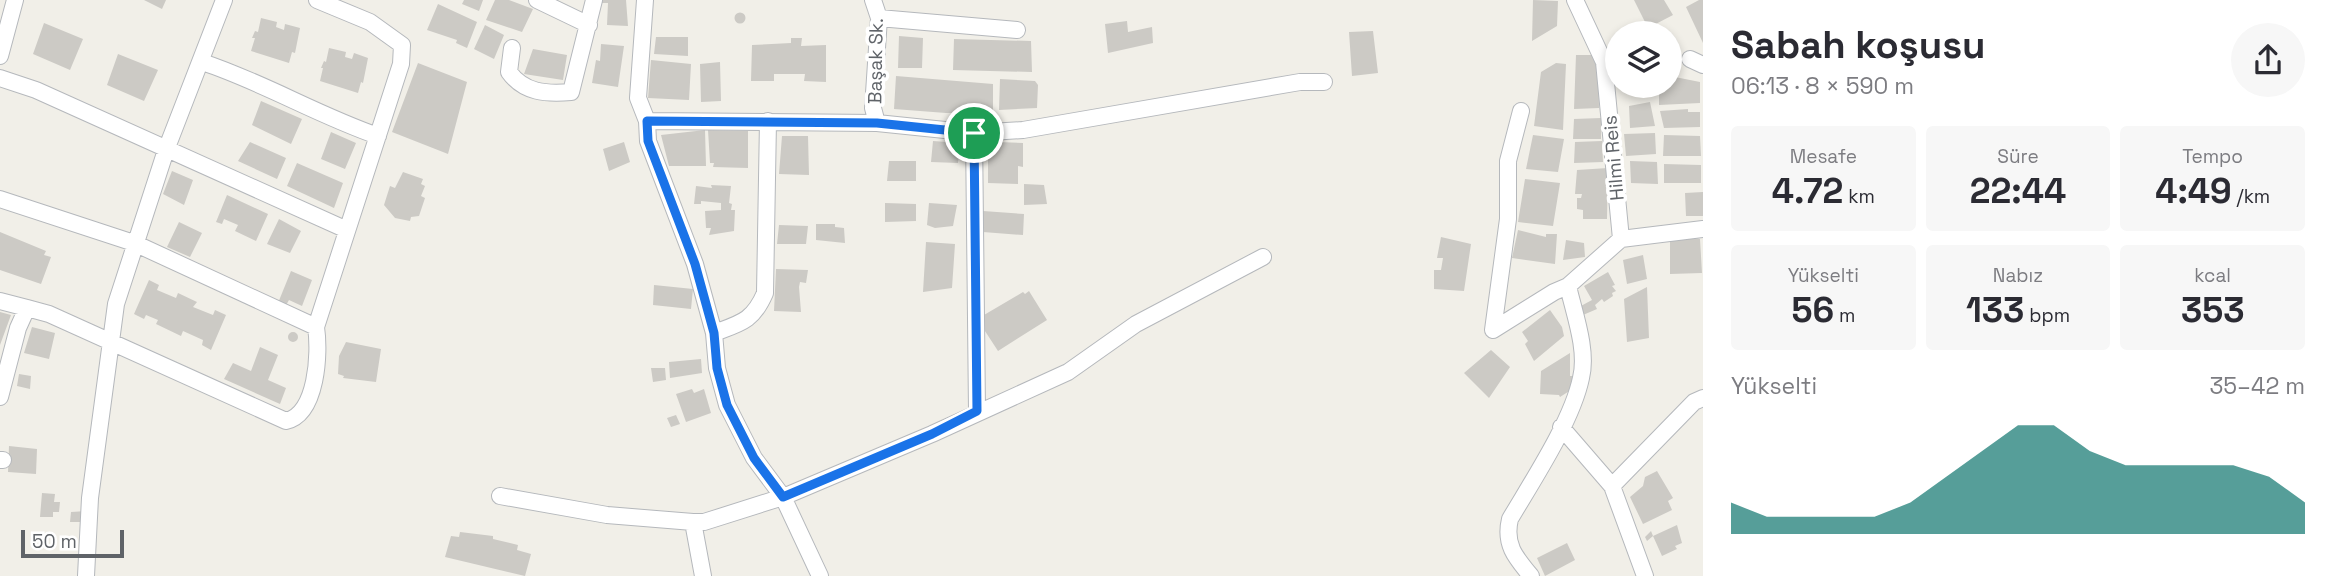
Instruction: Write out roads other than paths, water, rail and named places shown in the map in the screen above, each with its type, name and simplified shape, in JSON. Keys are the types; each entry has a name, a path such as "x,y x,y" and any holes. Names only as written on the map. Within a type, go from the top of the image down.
{"street":[{"path":"0,56 15,0"},
{"path":"86,576 90,498 116,304 166,150 224,0"},
{"path":"0,300 109,341 286,421 297,419 304,409 319,359 316,327 401,64 402,45 370,22 317,0"},
{"path":"537,0 589,25"},
{"path":"512,48 509,72 516,83 531,91 571,92 594,0"},
{"path":"645,0 638,98 647,121 648,141 695,264 714,333 717,368 732,417 754,458 783,497 820,576"},
{"name":"Başak Sk.","path":"873,0 879,18 873,108 877,123"},
{"name":"Hilmi Reis","path":"1575,0 1604,62 1621,239"},
{"path":"879,18 1017,30"},
{"path":"202,62 267,86 318,113 378,136"},
{"path":"0,78 36,90 347,230"},
{"path":"647,121 877,123 974,133 1023,130 1300,82 1324,82"},
{"path":"1521,111 1508,161 1508,219 1493,330 1553,292 1568,286 1621,239 1703,229"},
{"path":"714,333 741,323 756,313 765,293 768,121"},
{"path":"974,133 977,411"},
{"path":"0,199 134,243 316,327"},
{"path":"500,496 631,518 704,522 783,497 932,434 977,411 1068,372 1136,324 1263,257"},
{"path":"1531,576 1511,551 1507,532 1510,519 1561,427 1582,377 1581,347 1568,286"},
{"path":"0,397 18,328 27,308"},
{"path":"1612,486 1694,402 1703,398"},
{"path":"1561,427 1612,486 1645,576"},
{"path":"692,522 703,576"}]}
